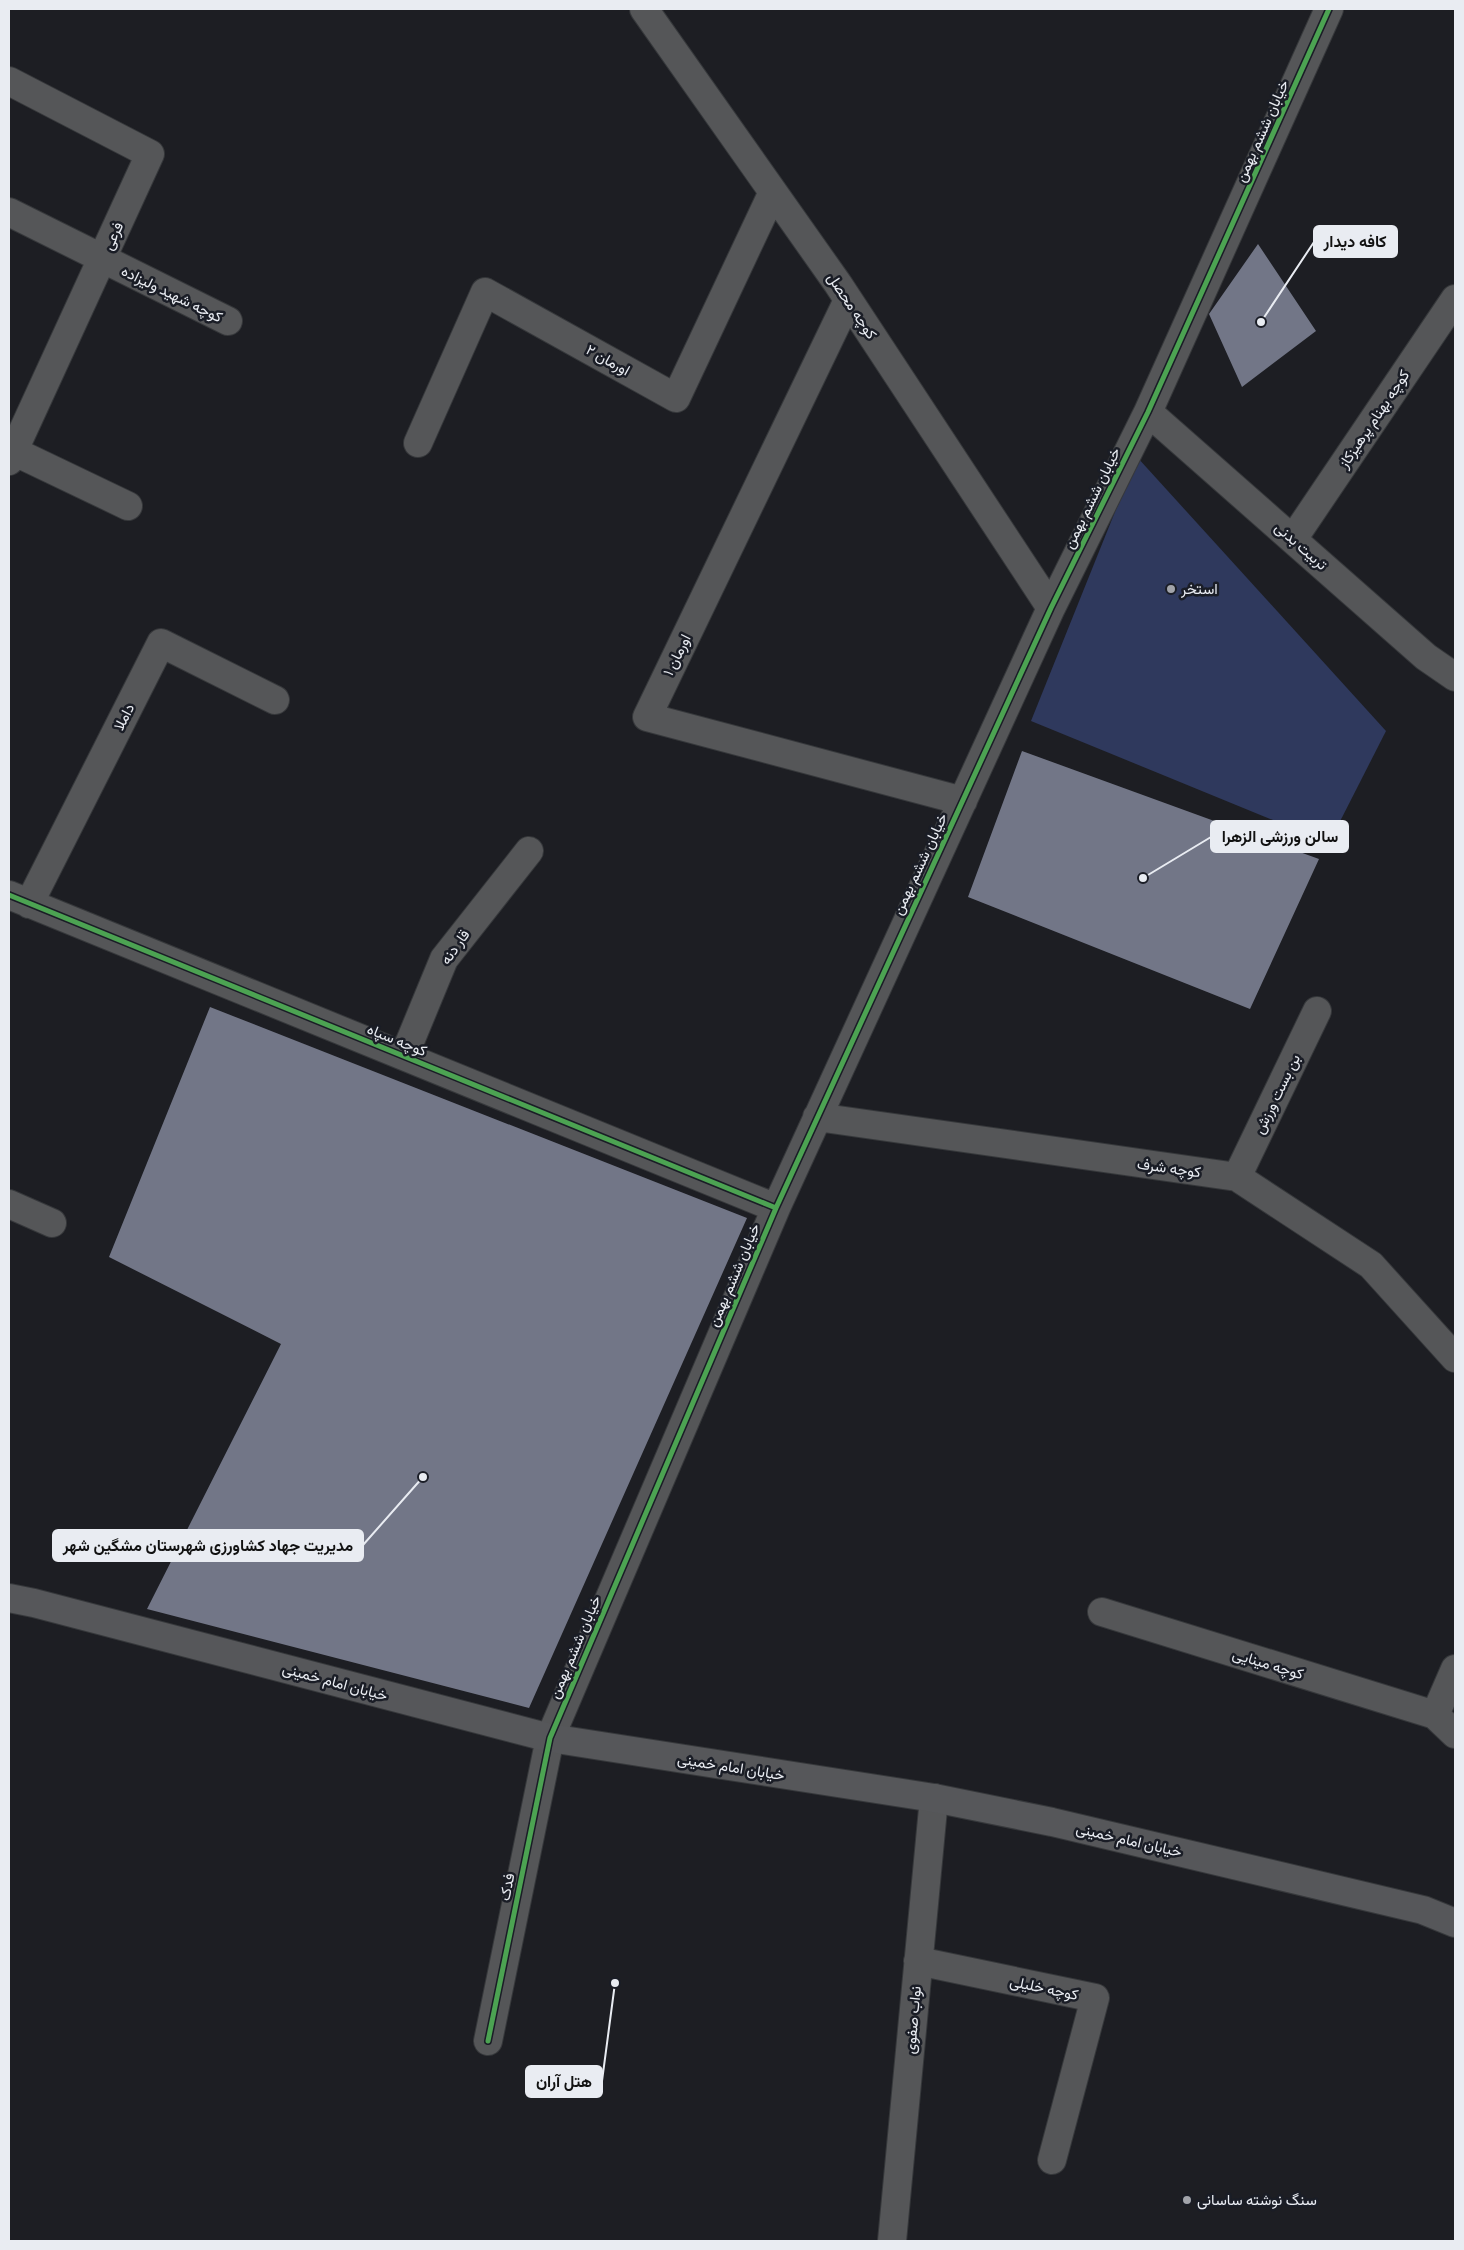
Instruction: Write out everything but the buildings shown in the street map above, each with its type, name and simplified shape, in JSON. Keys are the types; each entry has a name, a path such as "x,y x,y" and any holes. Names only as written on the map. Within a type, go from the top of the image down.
{"main road":[{"name":"خیابان امام خمینی","path":"9,1598 550,1738 934,1798 1052,1822 1423,1910 1455,1923"}],"street":[{"name":"کوچه محصل","path":"644,9 848,300 1051,608"},
{"name":"خیابان ششم بهمن","path":"550,1738 776,1208 817,1117 1051,608 1148,412 1330,9"},
{"name":"فرعی","path":"9,81 150,154 10,454"},
{"name":"اورمان ۲","path":"418,443 485,292 676,398 773,192"},
{"name":"کوچه شهید ولیزاده","path":"9,212 228,322"},
{"name":"کوچه بهنام پرهیزکاز","path":"1293,539 1455,299"},
{"name":"اورمان ۱","path":"848,300 647,717 963,801"},
{"name":"تربیت بدنی","path":"1148,412 1426,657 1455,676"},
{"path":"10,454 128,506"},
{"name":"داملا","path":"19,899 161,643 275,700"},
{"name":"قار دنه","path":"404,1056 444,959 529,851"},
{"name":"کوچه سپاه","path":"19,899 776,1208"},
{"name":"بن بست ورزش","path":"1237,1177 1317,1011"},
{"name":"کوچه شرف","path":"817,1117 1237,1177 1371,1265 1455,1358"},
{"path":"9,1204 52,1223"},
{"name":"کوچه مینایی","path":"1102,1612 1435,1715"},
{"path":"1455,1669 1435,1715 1455,1734"},
{"name":"فدک","path":"488,2042 550,1738"},
{"name":"نواب صفوی","path":"892,2241 934,1798"},
{"name":"کوچه خلیلی","path":"918,1961 1094,1998 1052,2160"}],"shaded area":[{"name":"استخر","path":"1137,457 1386,731 1329,843 1031,721"}],"cycle path":[{"path":"488,2041 550,1738 776,1208 1051,608 1148,412 1329,9"},
{"path":"9,895 776,1208"}],"place":[{"name":"کافه دیدار","path":"1261,322"},
{"name":"استخر","path":"1171,589"},
{"name":"سالن ورزشی الزهرا","path":"1143,878"},
{"name":"مدیریت جهاد کشاورزی شهرستان مشگین شهر","path":"423,1477"},
{"name":"هتل آران","path":"615,1983"},
{"name":"سنگ نوشته ساسانی","path":"1187,2200"}]}
